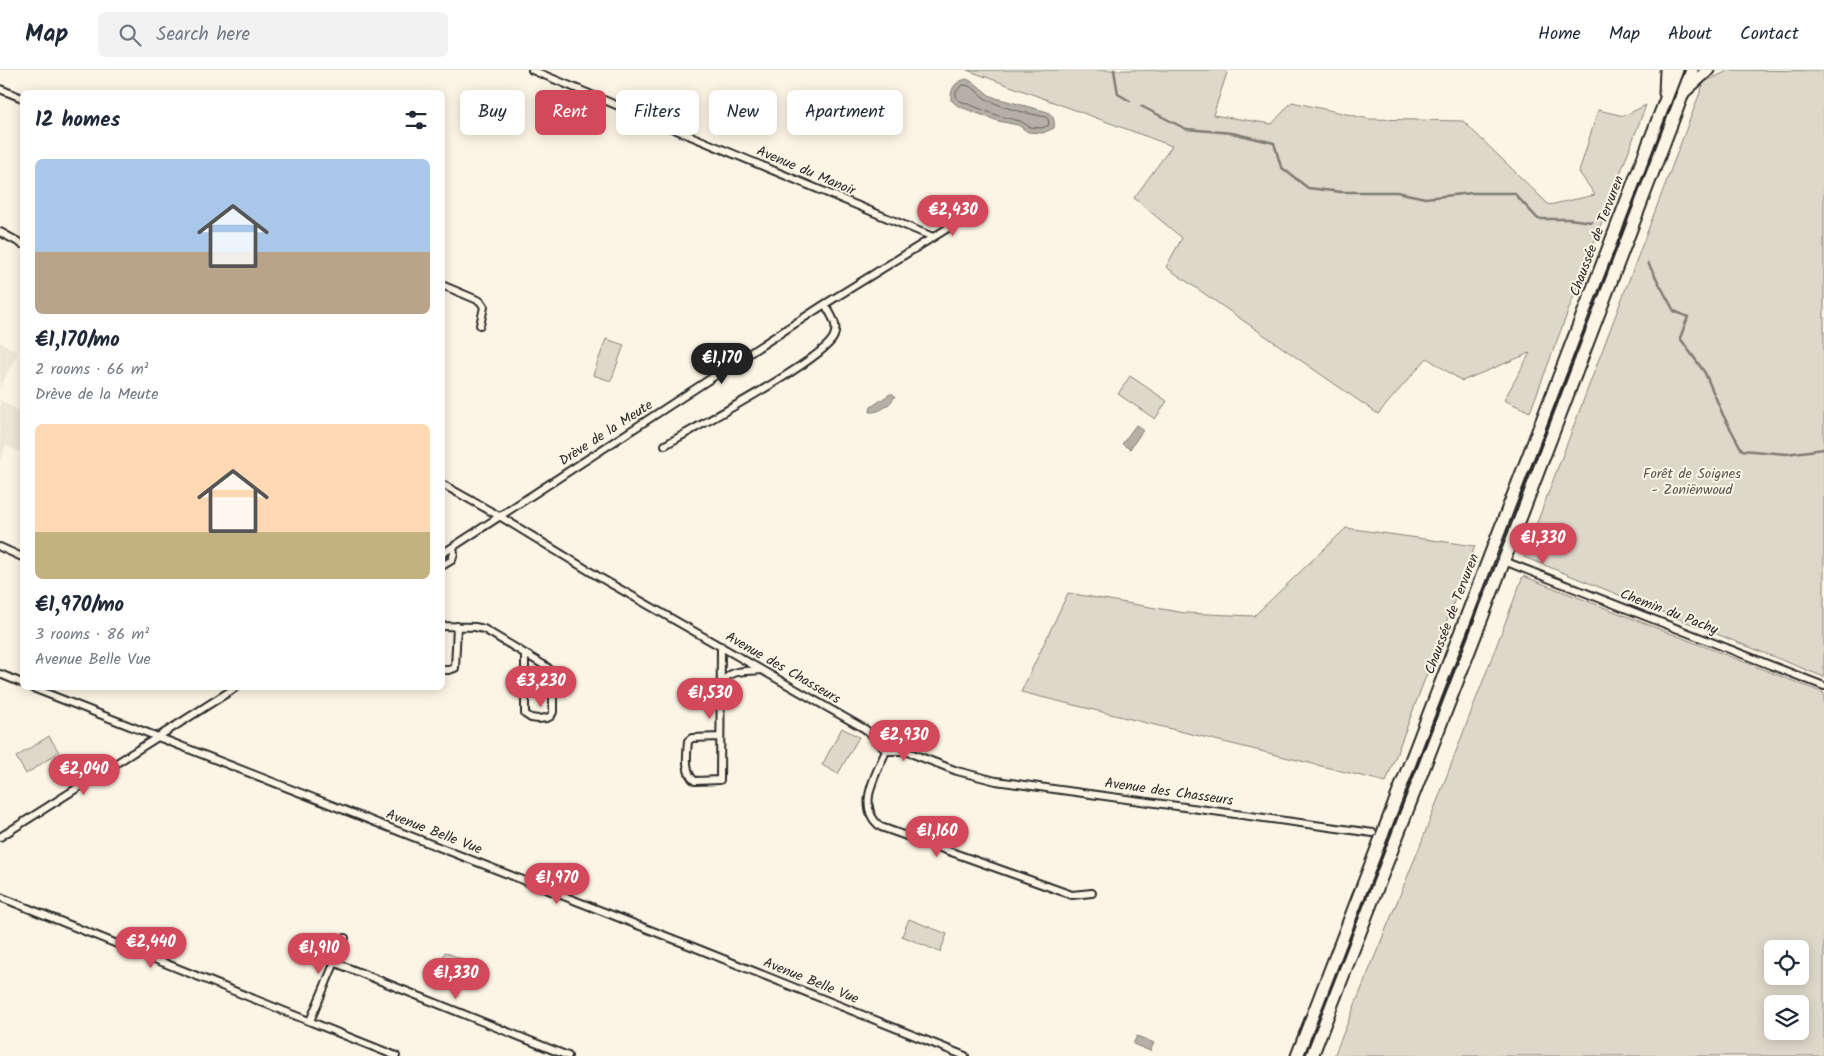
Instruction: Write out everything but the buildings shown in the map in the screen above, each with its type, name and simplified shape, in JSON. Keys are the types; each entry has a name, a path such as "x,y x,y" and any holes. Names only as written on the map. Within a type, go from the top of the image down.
{"highway":[{"path":"1665,102 1666,70"},
{"name":"Chaussée de Tervuren","path":"1297,1056 1677,70"},
{"name":"Chaussée de Tervuren","path":"1312,1056 1692,70"},
{"path":"1683,93 1708,70"}],"street":[{"name":"Avenue du Manoir","path":"532,70 933,237"},
{"path":"0,89 20,97"},
{"name":"Drève de la Meute","path":"445,552 825,304 961,220"},
{"path":"0,232 20,243"},
{"path":"445,286 480,301 484,307 480,325"},
{"path":"665,445 802,366 831,343 836,324 825,304"},
{"name":"Avenue des Chasseurs","path":"445,486 501,517 599,577 865,729 886,751 905,751 957,771 996,781 1373,833"},
{"path":"445,564 452,560 453,546"},
{"path":"0,548 20,556"},
{"name":"Chemin du Pachy","path":"1504,561 1824,686"},
{"path":"445,626 475,626 484,629 525,654 552,671 554,682 553,712 547,718 531,718 525,714 525,654"},
{"path":"445,670 455,668 457,626"},
{"path":"720,646 721,684 720,780 695,782 688,774 688,741 692,738 720,737"},
{"path":"721,684 726,676 733,672 761,670"},
{"path":"0,674 20,682"},
{"name":"Avenue Belle Vue","path":"38,690 691,946 965,1056"},
{"path":"0,837 232,690"},
{"path":"886,751 868,795 868,805 871,814 875,822 881,827 1072,895 1092,893"},
{"path":"0,897 396,1056"},
{"path":"310,1021 345,938"},
{"path":"336,963 568,1056"}],"shaded area":[{"path":"0,342 18,352 0,388"},
{"path":"0,400 20,412 20,453 6,445 0,460"}],"green space":[{"path":"967,70 1228,70 1213,115 1272,124 1292,102 1369,119 1463,121 1549,205 1595,195 1579,172 1598,110 1624,116 1646,105 1530,412 1504,400 1530,353 1462,381 1427,358 1378,414 1166,267 1182,238 1134,198 1172,146"},
{"name":"Forêt de Soignes - Zoniënwoud","path":"1730,70 1824,71 1824,677 1524,557 1704,82"},
{"path":"606,339 624,345 611,381 593,375"},
{"path":"1130,376 1167,401 1155,419 1118,394"},
{"path":"1346,528 1475,546 1386,782 1021,692 1068,593 1185,613 1254,616"},
{"path":"1523,576 1824,693 1824,1056 1334,1056 1420,846"},
{"path":"842,728 859,737 838,774 822,765"},
{"path":"49,736 59,752 26,774 16,757"},
{"path":"909,919 947,934 940,952 902,936"},
{"path":"445,952 483,968 476,985 438,970"}],"water":[{"path":"967,79 996,98 1048,112 1054,119 1054,128 1043,133 1028,132 1018,125 998,121 958,106 951,100 952,89 959,82"},
{"path":"890,394 895,396 888,405 878,411 870,412 871,407"},
{"path":"1136,425 1143,430 1130,449 1122,444"},
{"path":"1137,1036 1154,1043 1150,1051 1133,1044"}],"waterway":[{"path":"1114,70 1118,94 1130,101"},
{"path":"1141,106 1186,129 1232,133 1274,143 1281,167 1308,188 1341,192 1397,192 1425,198 1472,193 1514,193 1538,219 1569,219 1592,222"},
{"path":"1648,263 1674,311 1688,317 1680,338 1705,373 1723,415 1742,450 1786,454 1824,449"}]}
